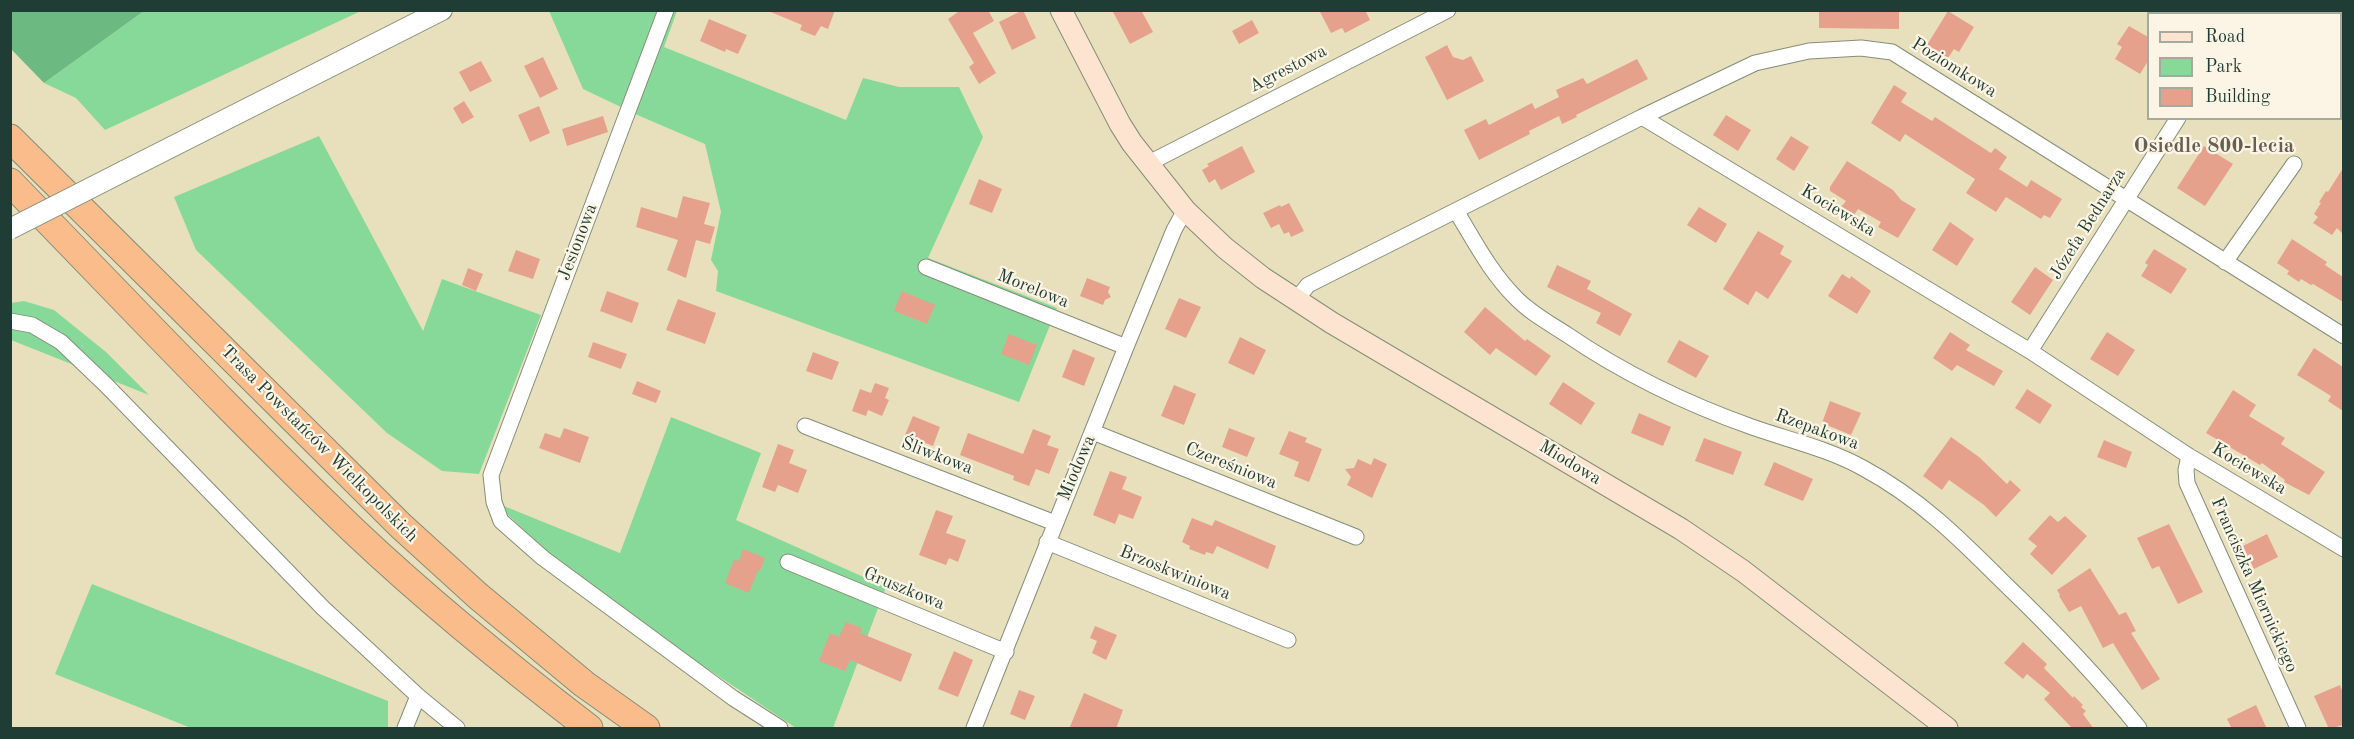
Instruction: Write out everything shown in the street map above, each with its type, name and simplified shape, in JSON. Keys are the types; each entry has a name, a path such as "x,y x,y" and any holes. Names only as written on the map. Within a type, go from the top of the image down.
{"highway":[{"name":"Trasa Powstańców Wielkopolskich","path":"10,138 401,526 478,596 584,684 646,729"},
{"name":"Trasa Powstańców Wielkopolskich","path":"10,182 240,419 355,532 436,605 589,729"}],"main road":[{"name":"Miodowa","path":"1061,10 1120,124 1146,164 1185,210 1225,248 1263,278 1332,323 1681,529 1761,584 1947,729"}],"street":[{"path":"10,230 442,10"},
{"name":"Jesionowa","path":"666,10 491,475 494,502 501,520 543,558 733,698 780,729"},
{"name":"Agrestowa","path":"1146,164 1448,10"},
{"name":"Poziomkowa","path":"1642,117 1755,63 1809,51 1879,49 1892,52 2343,336"},
{"path":"1297,299 1308,285 1642,117"},
{"name":"Kociewska","path":"1642,117 2030,351 2189,456 2343,549"},
{"name":"Józefa Bednarza","path":"2030,351 2177,120"},
{"path":"2225,262 2294,164"},
{"name":"Miodowa","path":"974,729 1126,346 1174,230 1185,210"},
{"name":"Rzepakowa","path":"1456,211 1495,275 1516,298 1598,356 1633,376 1750,426 1862,467 1942,521 2035,613 2121,706 2139,729"},
{"name":"Morelowa","path":"926,267 1126,346"},
{"path":"10,321 32,325 61,342 114,393 323,609 457,729"},
{"name":"Śliwkowa","path":"805,426 1055,523"},
{"name":"Czereśniowa","path":"1093,432 1356,537"},
{"name":"Franciszka Miernickiego","path":"2189,456 2186,470 2187,483 2298,729"},
{"name":"Brzoskwiniowa","path":"1047,542 1288,640"},
{"name":"Gruszkowa","path":"788,562 1006,652"},
{"path":"405,729 418,696"}],"green space":[{"path":"11,10 144,11 44,83 11,49"},
{"path":"144,11 361,11 105,130 76,98 44,83"},
{"path":"549,11 677,11 664,47 846,120 863,78 899,87 959,87 983,137 928,258 1057,308 1019,402 716,291 718,271 711,260 721,212 705,144 583,89"},
{"path":"319,136 423,331 442,279 541,315 479,474 442,471 387,433 196,250 174,197"},
{"path":"24,301 54,310 106,352 149,395 11,340 11,303"},
{"path":"671,417 761,453 736,520 886,587 833,728 796,728 587,588 494,502 620,553"},
{"path":"92,584 388,701 388,728 191,728 55,674"}],"building":[{"path":"766,10 835,10 828,29 821,26 815,36 800,30 802,25"},
{"path":"961,10 988,10 994,21 973,33 996,73 979,84 969,67 974,63 948,19"},
{"path":"1023,10 1036,38 1012,50 999,22"},
{"path":"1112,10 1141,10 1153,32 1130,44"},
{"path":"1319,10 1365,10 1370,20 1345,33 1342,28 1331,33"},
{"path":"1819,10 1899,10 1899,29 1819,28"},
{"path":"1948,11 1974,27 1959,52 1954,49 1948,58 1927,45"},
{"path":"709,19 747,35 738,54 726,49 725,52 700,41"},
{"path":"1252,20 1259,33 1239,44 1232,31"},
{"path":"2129,26 2147,36 2147,63 2140,74 2115,59 2122,47 2117,44"},
{"path":"1447,45 1453,57 1463,60 1471,56 1484,81 1447,100 1425,57"},
{"path":"543,57 558,89 540,98 524,66"},
{"path":"1637,59 1648,79 1562,124 1559,116 1479,160 1464,130 1486,119 1489,125 1532,103 1535,109 1559,97 1556,90 1583,78 1587,84"},
{"path":"481,61 492,81 470,92 459,72"},
{"path":"1894,85 1907,93 1901,102 1932,121 1935,117 1991,153 1995,148 2007,157 1999,169 2027,187 2031,180 2062,199 2050,218 2044,215 2041,219 2006,197 1996,212 1966,193 1975,179 1905,134 1900,142 1871,123"},
{"path":"464,101 474,117 462,124 453,108"},
{"path":"539,106 550,133 530,142 518,115"},
{"path":"1726,115 1751,130 1738,151 1713,135"},
{"path":"603,116 608,132 567,146 562,129"},
{"path":"1791,136 1809,147 1794,171 1776,159"},
{"path":"1242,146 1255,172 1221,190 1215,179 1209,183 1202,170 1209,166 1207,164"},
{"path":"2204,146 2233,164 2205,206 2177,188"},
{"path":"1847,161 1893,190 1901,200 1916,209 1898,238 1878,227 1881,222 1858,209 1854,215 1841,207 1846,201 1830,191 1830,187"},
{"path":"2343,168 2343,234 2337,228 2332,235 2313,223 2318,217 2314,214 2321,203 2319,202"},
{"path":"979,179 1002,189 992,213 969,204"},
{"path":"683,196 710,203 704,224 715,227 710,244 696,240 686,278 667,270 678,240 636,227 641,207 677,218"},
{"path":"1289,203 1304,231 1291,237 1289,232 1284,234 1279,224 1271,228 1263,213"},
{"path":"1699,207 1727,224 1716,243 1687,225"},
{"path":"1950,222 1974,239 1957,266 1932,250"},
{"path":"1758,231 1784,246 1780,254 1792,261 1768,299 1756,291 1748,305 1723,289"},
{"path":"2292,239 2327,262 2325,265 2343,277 2343,302 2313,284 2301,279 2299,282 2277,263"},
{"path":"2154,249 2187,269 2171,294 2141,276 2148,265 2145,263"},
{"path":"516,250 540,259 533,279 508,271"},
{"path":"1557,265 1591,281 1587,289 1632,314 1620,336 1596,323 1601,313 1547,287"},
{"path":"2035,267 2053,280 2030,315 2011,302"},
{"path":"468,268 483,274 476,291 462,285"},
{"path":"1842,274 1850,279 1851,276 1871,291 1857,314 1828,296"},
{"path":"1087,278 1110,287 1108,292 1111,297 1105,300 1103,305 1080,296"},
{"path":"607,291 639,303 632,323 600,311"},
{"path":"902,291 935,305 927,324 894,311"},
{"path":"1179,298 1201,307 1186,338 1165,329"},
{"path":"678,299 716,313 705,344 666,330"},
{"path":"1485,307 1525,341 1527,339 1551,356 1536,376 1496,348 1490,355 1464,332"},
{"path":"1950,332 1970,345 1966,350 2003,371 1994,386 1957,365 1952,371 1933,358"},
{"path":"2107,332 2135,350 2118,376 2090,359"},
{"path":"1009,334 1037,345 1029,365 1001,354"},
{"path":"1240,337 1266,350 1254,375 1228,363"},
{"path":"1679,340 1709,356 1696,378 1667,362"},
{"path":"593,342 627,354 621,369 588,357"},
{"path":"2314,348 2343,367 2343,411 2328,401 2331,396 2297,375"},
{"path":"1073,349 1095,358 1084,386 1062,377"},
{"path":"813,352 839,362 832,380 806,371"},
{"path":"637,381 661,391 656,403 632,394"},
{"path":"1563,382 1595,403 1581,425 1549,404"},
{"path":"875,383 889,388 885,398 889,400 882,416 868,410 866,416 852,411 860,389 871,393"},
{"path":"1174,385 1196,394 1184,425 1161,416"},
{"path":"2027,389 2052,405 2040,424 2015,408"},
{"path":"2233,390 2256,405 2249,416 2285,438 2281,444 2325,472 2309,495 2284,482 2285,480 2262,463 2260,465 2206,433"},
{"path":"1830,401 1861,413 1851,435 1822,423"},
{"path":"1639,413 1671,427 1663,446 1631,433"},
{"path":"913,416 940,427 933,446 905,435"},
{"path":"564,428 589,437 580,463 539,448 545,433 560,438"},
{"path":"1229,428 1255,438 1247,457 1222,447"},
{"path":"1033,429 1051,436 1047,445 1059,449 1049,474 1036,469 1029,486 1013,480 1014,476 960,455 968,433 1023,454"},
{"path":"1289,431 1307,438 1305,442 1322,449 1309,482 1294,476 1299,462 1279,454"},
{"path":"1951,437 1979,457 2007,484 2010,480 2021,490 1996,517 1984,505 1949,480 1942,490 1923,476"},
{"path":"1704,438 1742,452 1733,475 1695,461"},
{"path":"2104,440 2132,452 2126,468 2097,457"},
{"path":"778,444 794,450 789,463 807,470 798,493 778,485 775,492 762,487"},
{"path":"1374,458 1387,464 1372,498 1347,485 1351,477 1345,469 1354,468 1358,459 1371,465"},
{"path":"1774,462 1813,479 1803,501 1764,485"},
{"path":"1110,471 1127,477 1122,489 1142,497 1133,519 1119,514 1115,524 1093,515"},
{"path":"936,510 953,516 946,533 966,540 958,562 949,558 946,565 919,555"},
{"path":"2050,515 2058,522 2065,516 2087,536 2052,575 2030,554 2037,546 2028,539"},
{"path":"1192,518 1212,526 1215,520 1276,546 1268,569 1217,546 1213,554 1206,552 1205,555 1189,549 1190,546 1182,542"},
{"path":"2169,524 2203,592 2178,604 2159,566 2152,569 2137,538"},
{"path":"2267,534 2278,557 2254,569 2243,546"},
{"path":"743,549 765,558 749,593 725,583 734,560 739,561"},
{"path":"2090,568 2119,615 2126,612 2136,631 2131,633 2160,679 2142,690 2113,643 2103,648 2081,606 2069,612 2059,596 2057,590"},
{"path":"846,622 862,628 860,633 912,654 901,682 850,660 845,671 819,661 830,633 839,637"},
{"path":"1095,626 1117,635 1106,660 1092,653 1097,641 1090,638"},
{"path":"2023,642 2047,664 2044,668 2073,698 2074,696 2083,705 2081,707 2086,711 2083,714 2094,729 2073,729 2044,699 2050,693 2027,674 2023,679 2004,663"},
{"path":"954,651 973,660 958,697 938,689"},
{"path":"2340,685 2343,693 2343,725 2329,729 2314,696"},
{"path":"1019,690 1035,696 1025,720 1010,714"},
{"path":"1084,693 1123,710 1116,729 1069,729"},
{"path":"2256,705 2267,729 2232,729 2227,719"}],"district":[{"name":"Osiedle 800-lecia","path":"2214,146"}]}
